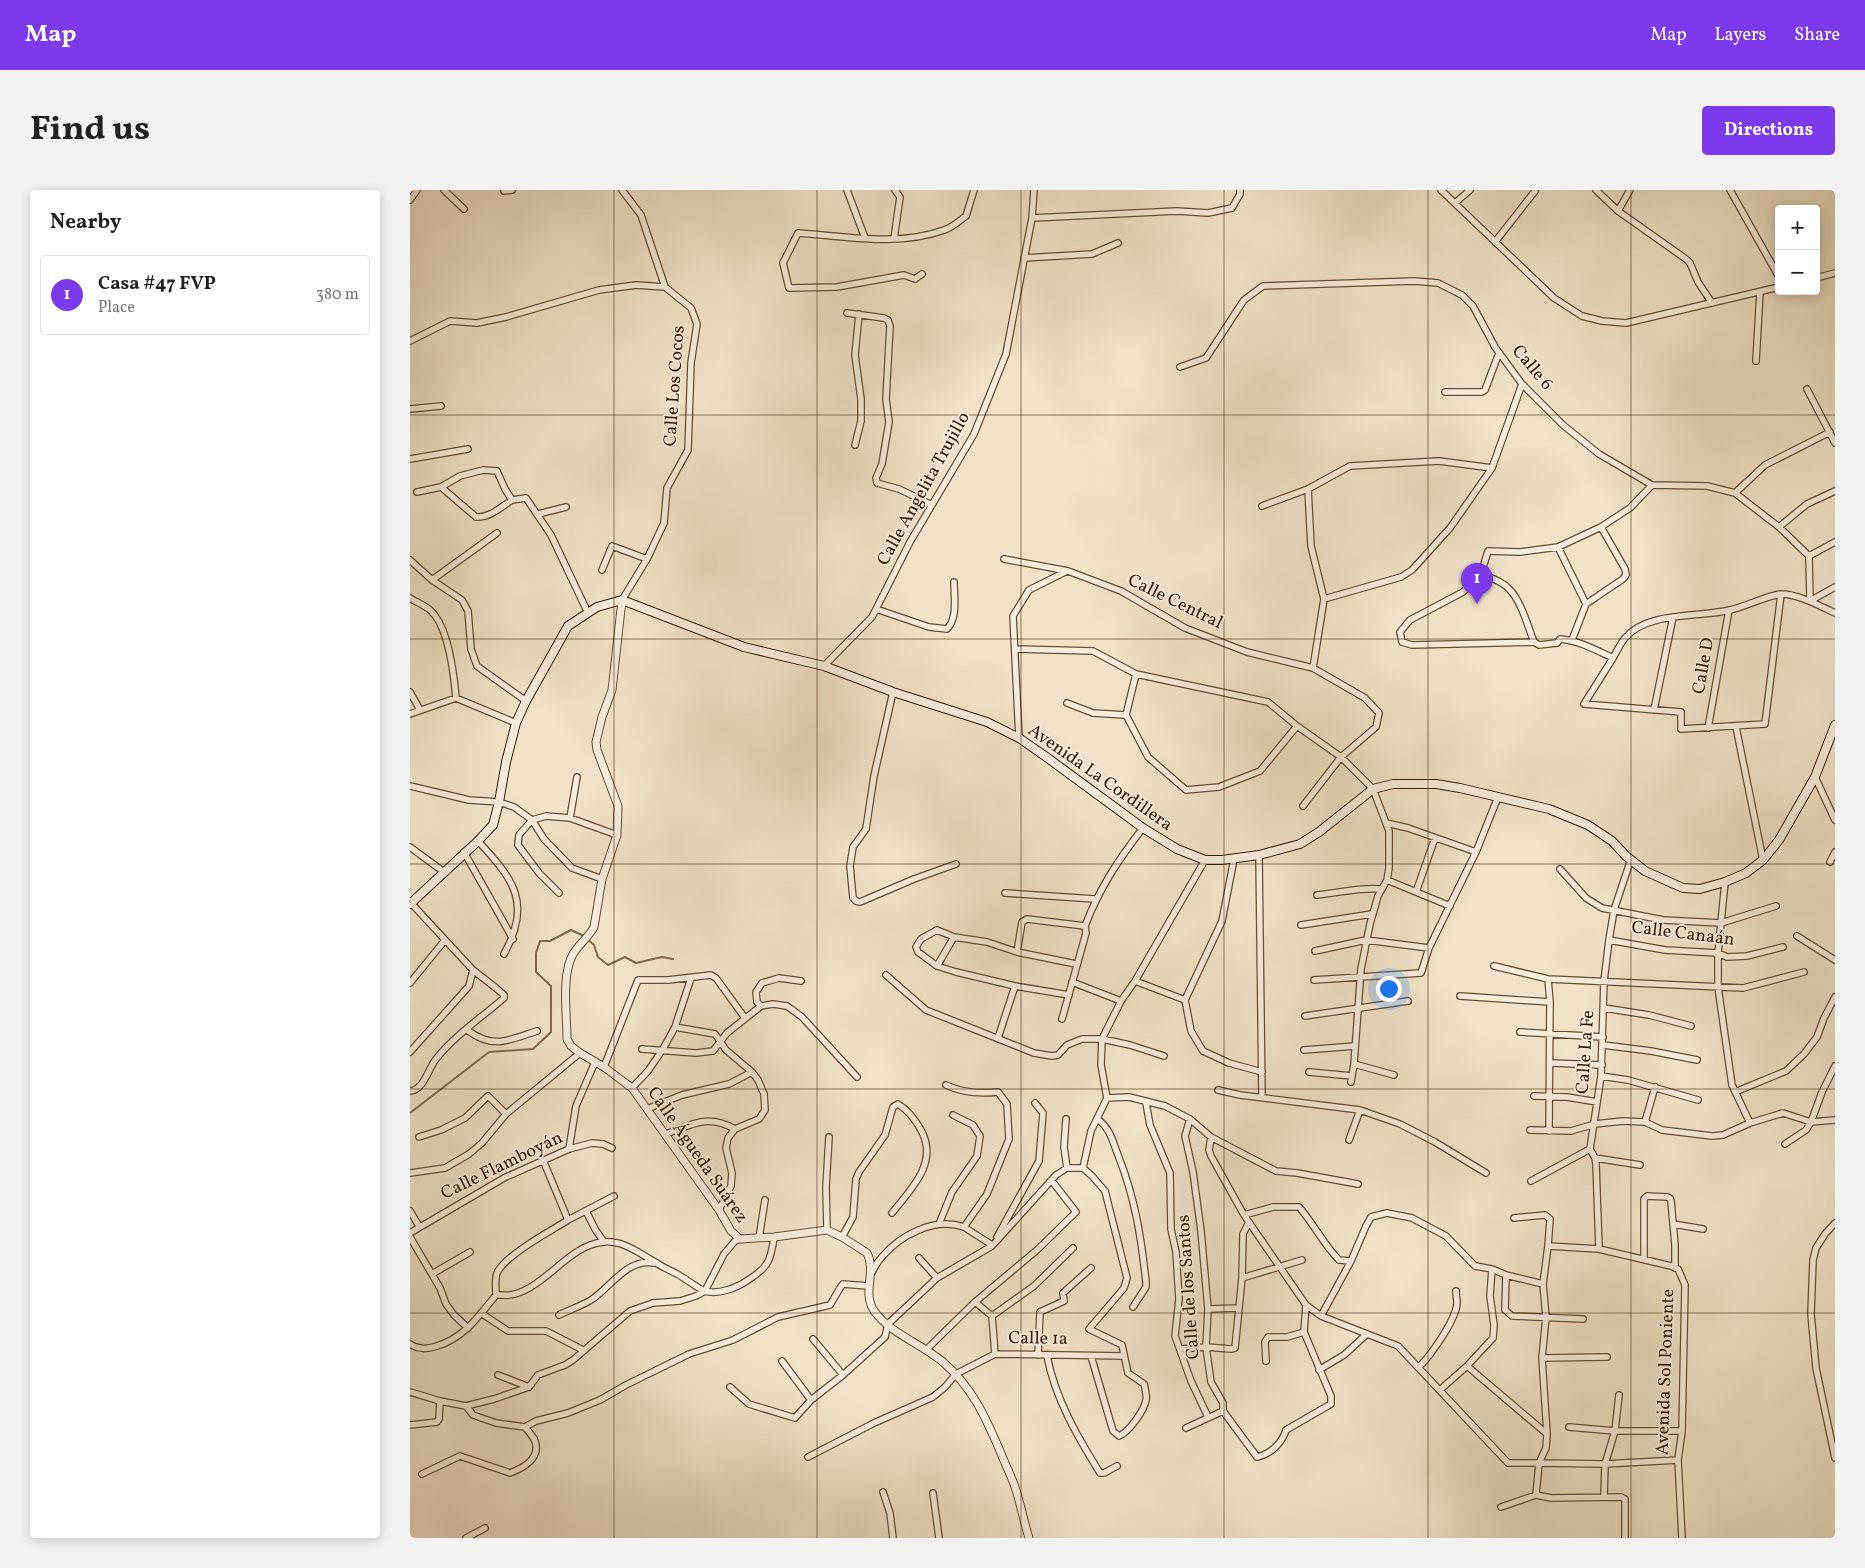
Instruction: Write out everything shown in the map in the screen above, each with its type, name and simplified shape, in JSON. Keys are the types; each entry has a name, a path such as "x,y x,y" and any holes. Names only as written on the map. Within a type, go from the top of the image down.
{"main road":[{"path":"410,904 493,825 500,802 506,762 516,723 526,701 568,626 597,607 622,600"},
{"name":"Avenida La Cordillera","path":"622,600 744,647 824,666 893,692 987,722 1019,738 1143,828 1177,850 1204,860 1234,859 1259,855 1300,844 1319,832 1373,789 1388,784 1414,783 1460,788 1549,809 1588,825 1612,840 1646,871 1683,888 1700,889 1725,882 1746,873 1763,860 1779,840 1816,777 1835,725"}],"street":[{"path":"410,200 417,190"},
{"path":"444,190 464,209"},
{"path":"504,191 512,190"},
{"path":"410,342 450,321 477,322 506,317 599,290 636,285 665,287 641,215 622,190"},
{"path":"847,190 865,238"},
{"path":"894,239 900,197 895,190"},
{"path":"922,274 915,279 904,275 837,287 789,288 783,263 798,233 894,239 918,237 945,230 966,216 974,190"},
{"name":"Calle Angelita Trujillo","path":"824,666 872,617 910,542 974,434 1006,354 1032,218 1034,190"},
{"path":"1032,218 1177,211 1208,213 1232,208 1240,194 1240,190"},
{"path":"1441,190 1554,298 1582,316 1626,324 1775,288"},
{"path":"1455,203 1470,190"},
{"path":"1596,190 1618,211 1686,259 1690,263 1698,282 1712,302"},
{"path":"1618,211 1630,190"},
{"path":"1730,190 1775,270"},
{"path":"1495,242 1535,191"},
{"path":"1024,258 1092,254 1118,243"},
{"path":"1820,277 1835,273"},
{"name":"Calle 6","path":"1180,366 1206,358 1244,300 1263,286 1415,281 1438,283 1462,295 1472,306 1499,353 1522,384 1563,425 1599,454 1652,484 1707,486 1735,493 1779,527 1809,556"},
{"name":"Calle Los Cocos","path":"622,600 647,559 664,522 667,488 688,450 691,363 697,324 691,308 665,287"},
{"path":"1756,361 1760,292"},
{"path":"847,314 884,318 888,320 890,326 886,399 889,422 882,464 876,478 877,483 899,489 932,505"},
{"path":"855,445 861,420 861,398 855,354 859,314"},
{"path":"1445,392 1482,392 1485,390 1499,353"},
{"path":"1324,599 1401,577 1412,570 1450,528 1492,468 1522,384"},
{"path":"1807,389 1835,443"},
{"path":"410,409 441,406"},
{"path":"1735,493 1765,465 1830,432"},
{"path":"410,459 468,449"},
{"path":"1262,506 1308,489 1350,466 1439,461 1492,468"},
{"path":"417,492 441,487 460,476 483,470 494,470 497,471 512,500"},
{"path":"1614,658 1590,646 1572,640 1560,639 1557,643 1550,645 1539,645 1534,642 1412,645 1402,642 1400,632 1410,620 1463,592 1482,574 1488,551 1520,552 1558,547 1601,526 1630,508 1652,484"},
{"path":"441,487 476,517 491,514 512,500 526,498 551,535 588,613"},
{"path":"1308,489 1311,546 1324,599 1313,668"},
{"path":"1779,527 1807,504 1835,491"},
{"path":"538,514 566,506"},
{"path":"1572,640 1586,604 1626,575 1625,569 1601,526"},
{"path":"432,580 497,533"},
{"path":"1810,600 1809,556 1835,542"},
{"path":"602,570 612,546 647,559"},
{"path":"1558,547 1586,604"},
{"name":"Calle Central","path":"1004,559 1068,570 1121,592 1184,628 1247,652 1313,668 1365,698 1379,713 1376,727 1341,757"},
{"path":"410,560 432,580 462,600 468,611 471,649 477,666 526,701"},
{"path":"1019,738 1013,616 1029,590 1068,570"},
{"path":"1482,574 1501,582 1516,597 1534,642"},
{"path":"876,609 929,627 948,629 954,614 954,582"},
{"path":"1810,600 1835,587"},
{"path":"1781,594 1765,724 1681,729 1682,712 1584,704 1614,658 1620,645 1631,632 1648,623 1673,617 1729,610 1781,594 1810,600 1835,613"},
{"path":"410,598 431,610 443,628 454,676 456,698"},
{"name":"Calle Águeda Suárez","path":"622,600 612,690 602,717 596,742 597,750 618,806 617,834 602,879 596,918 591,934 581,943 573,955 567,976 567,1038 571,1046 580,1053 604,1067 632,1088 719,1210 730,1231 740,1239 774,1237 827,1230"},
{"name":"Calle D","path":"1708,728 1729,610"},
{"path":"1654,710 1673,617"},
{"path":"1015,650 1093,651 1136,674 1268,702 1297,726 1341,757 1373,789 1388,831 1389,868 1387,880 1380,889 1372,914 1366,940 1360,977 1352,1079 1310,1072"},
{"path":"1136,674 1126,715 1148,757 1186,790 1219,787 1260,771 1297,726"},
{"path":"410,692 420,710"},
{"path":"893,692 874,776 866,830 853,847 850,866 853,898 860,902 914,879 956,864"},
{"path":"410,714 456,698 516,723"},
{"path":"1067,703 1093,713 1126,715"},
{"path":"1736,727 1763,860"},
{"path":"1303,806 1341,757"},
{"path":"570,818 577,776"},
{"path":"1816,777 1835,820"},
{"path":"410,786 469,800 500,802 514,807 532,820 544,839 572,868 602,879"},
{"path":"1314,980 1421,973 1429,948 1476,852 1498,796"},
{"path":"559,893 539,873 518,845 519,835 532,820 546,816 570,818 617,834"},
{"path":"1386,823 1408,828 1476,852"},
{"path":"1062,1020 1086,933 1085,926 1095,899 1120,858 1143,828"},
{"path":"1416,892 1435,838"},
{"path":"478,841 498,864 516,895 519,909 517,926 504,954"},
{"path":"410,847 444,872"},
{"path":"464,852 513,938"},
{"path":"1830,862 1835,852"},
{"path":"1259,855 1262,1098"},
{"path":"1234,859 1222,921 1185,1000 1191,1032 1203,1051 1229,1063 1262,1072"},
{"name":"Calle La Fe","path":"1590,1149 1602,1065 1604,981 1609,940 1614,910 1631,859"},
{"path":"1083,1168 1092,1131 1107,1098 1101,1065 1102,1039 1121,1001 1135,981 1204,860"},
{"path":"1560,869 1586,898 1602,908 1663,920 1721,923 1776,906"},
{"path":"1387,880 1450,906"},
{"path":"1725,882 1718,953 1718,987 1732,1085 1750,1123"},
{"path":"1318,895 1365,888 1380,889"},
{"path":"1005,892 1095,899"},
{"path":"410,904 473,970 504,995 504,998 436,1059 420,1087 410,1091"},
{"path":"1301,925 1372,914"},
{"path":"1017,952 1022,922 1027,919 1085,926"},
{"path":"1069,995 1015,986 956,972 937,966 918,952 916,947 921,939 937,930 954,938 987,942 1017,952 1076,964"},
{"path":"1797,936 1835,960"},
{"path":"937,966 954,938"},
{"path":"410,984 445,940"},
{"path":"1315,951 1366,940 1429,948"},
{"name":"Calle Canaán","path":"1609,940 1665,950 1718,953 1726,956 1747,956 1783,948"},
{"path":"1494,966 1548,979 1743,988 1804,972"},
{"path":"410,1052 469,986 473,970"},
{"path":"604,1067 638,980 668,980 711,975 716,978 745,1018"},
{"path":"886,975 926,1010 1034,1053 1058,1055 1067,1045 1082,1039 1102,1039 1130,1045 1164,1056"},
{"path":"632,1088 648,1071 675,1027 691,978"},
{"path":"761,1006 757,1002 756,992 762,984 779,978 801,981"},
{"path":"1548,979 1550,1002 1549,1131"},
{"path":"1135,981 1185,1000"},
{"path":"1072,982 1121,1001"},
{"path":"998,1038 1015,986"},
{"path":"1460,996 1550,1002"},
{"path":"1735,1092 1786,1071 1804,1054 1817,1037 1824,1018 1835,998"},
{"path":"1305,1016 1408,1001"},
{"path":"642,1049 663,1049 696,1053 713,1052 721,1044 727,1033 745,1018 761,1006 773,1004 787,1006 795,1012 818,1033 857,1077"},
{"path":"1604,1008 1649,1015 1691,1026"},
{"path":"675,1027 715,1034 721,1044 752,1072 764,1094 765,1110 759,1119 735,1128 728,1138 726,1148 732,1173 731,1186 719,1210"},
{"path":"467,1030 476,1037 488,1042 501,1042 537,1030"},
{"path":"1520,1032 1603,1037"},
{"path":"1603,1045 1651,1051 1697,1060"},
{"path":"1304,1050 1355,1046"},
{"path":"410,1173 446,1168 469,1154 482,1144 506,1114 555,1076 580,1053"},
{"path":"569,1149 576,1106 595,1062"},
{"path":"1550,1063 1602,1065"},
{"path":"1354,1064 1394,1075"},
{"path":"1785,1144 1806,1130 1835,1066"},
{"path":"647,1109 682,1095 729,1084 752,1072"},
{"path":"1601,1076 1628,1080 1698,1100"},
{"path":"946,1086 956,1090 980,1094 998,1092 1007,1104 1009,1139 987,1194 964,1226"},
{"path":"1645,1122 1655,1087"},
{"path":"1218,1090 1240,1095 1360,1110 1400,1124 1435,1142 1486,1173"},
{"path":"419,1137 441,1130 465,1118 488,1096 506,1114"},
{"path":"1534,1096 1567,1097 1597,1102"},
{"path":"1107,1098 1129,1098 1165,1106 1190,1119 1211,1136 1276,1171 1358,1184"},
{"path":"1146,1102 1150,1125 1170,1173 1171,1229 1176,1252 1178,1291 1176,1336 1208,1417"},
{"path":"992,1246 1039,1161 1043,1113 1035,1103"},
{"path":"842,1237 852,1217 858,1172 885,1135 893,1107 898,1104 916,1120 926,1139 928,1149 922,1175 892,1213"},
{"path":"1349,1140 1360,1110"},
{"path":"1530,1130 1571,1131 1595,1124 1623,1121 1645,1122 1662,1130 1712,1136 1736,1130 1750,1123 1783,1113 1811,1122 1835,1120"},
{"path":"939,1224 952,1192 978,1156 980,1136 973,1125 953,1115"},
{"path":"1066,1119 1064,1146 1067,1168"},
{"path":"1098,1119 1107,1126 1130,1184 1141,1237 1146,1287 1133,1307"},
{"name":"Calle de los Santos","path":"1190,1119 1185,1136 1199,1211 1208,1309 1206,1347 1211,1382 1223,1403 1223,1411 1257,1457 1264,1455 1283,1440 1286,1430 1331,1404 1331,1396 1319,1370"},
{"path":"666,1134 711,1120 723,1122 735,1128"},
{"path":"1211,1136 1209,1150 1211,1156 1244,1215 1306,1305 1321,1316 1398,1346 1441,1389 1508,1462 1605,1464 1678,1460"},
{"path":"829,1137 826,1187 827,1230 867,1253 871,1267 868,1286 872,1307 876,1314 942,1361 956,1374 973,1395 983,1412 1016,1489 1028,1538"},
{"name":"Calle Flamboyán","path":"410,1233 504,1178 569,1149 592,1143 603,1144 612,1148"},
{"path":"1531,1181 1590,1149 1595,1158 1599,1248"},
{"path":"1595,1158 1640,1165"},
{"path":"543,1160 568,1220"},
{"path":"730,1387 749,1404 795,1418 811,1400 885,1337 888,1324 937,1278 992,1246 1056,1175 1067,1168 1083,1168 1105,1191 1127,1278 1124,1288 1090,1329 1122,1345 1128,1373 1144,1384 1146,1400 1132,1427 1125,1434 1119,1436 1113,1431 1090,1356"},
{"path":"926,1350 975,1302 1037,1250 1076,1212 1052,1181"},
{"path":"410,1344 421,1349 439,1345 460,1336 496,1295 498,1271 520,1250 568,1220 614,1196"},
{"path":"1644,1259 1645,1196 1670,1198 1675,1268"},
{"path":"759,1238 766,1200"},
{"path":"1244,1215 1273,1207 1299,1207 1327,1249 1339,1260 1352,1261"},
{"path":"410,1211 420,1226"},
{"path":"586,1211 604,1242"},
{"path":"1321,1316 1352,1261 1371,1217 1387,1213 1412,1218 1446,1236 1475,1266 1492,1269 1506,1276 1543,1284"},
{"path":"1514,1218 1545,1216 1550,1219 1543,1284 1546,1317 1542,1358 1547,1434 1546,1448 1539,1463 1536,1495"},
{"path":"1180,1350 1206,1347 1236,1348 1242,1278 1243,1234 1249,1222"},
{"path":"869,1277 881,1258 901,1240 921,1229 939,1224 954,1223 964,1226 992,1246"},
{"path":"1835,1223 1816,1248 1813,1260 1810,1314 1816,1368 1835,1458"},
{"path":"1673,1224 1703,1229"},
{"path":"410,1237 432,1274 446,1304 454,1316 468,1328"},
{"path":"410,1392 466,1406 529,1387 538,1375 565,1365 630,1311 653,1303 680,1301 705,1291 721,1291 740,1285 766,1266 771,1257 774,1237"},
{"path":"705,1291 724,1254 735,1241 740,1239"},
{"path":"496,1295 516,1294 535,1285 591,1244 604,1242 638,1250 656,1263 705,1291"},
{"name":"Avenida Sol Poniente","path":"1548,1246 1599,1248 1675,1268 1682,1276 1686,1285 1682,1431 1678,1460 1682,1538"},
{"path":"992,1316 1034,1286 1073,1248"},
{"path":"432,1274 470,1252"},
{"path":"919,1258 937,1278"},
{"path":"1242,1278 1302,1260"},
{"path":"558,1315 591,1300 624,1271 636,1264 644,1261 656,1263"},
{"path":"1038,1355 1040,1312 1064,1301 1063,1293 1092,1268"},
{"path":"1441,1389 1467,1366 1493,1338 1494,1325 1490,1296 1492,1269"},
{"path":"1506,1276 1505,1310 1512,1316 1583,1319"},
{"path":"466,1406 473,1415 496,1423 526,1427 536,1421 568,1413 600,1400 689,1354 733,1340 778,1317 830,1305 844,1284 868,1286"},
{"path":"1419,1367 1430,1355 1449,1324 1457,1305 1456,1291"},
{"path":"975,1302 992,1316 995,1354"},
{"path":"1306,1305 1304,1332 1319,1370 1344,1355 1367,1334"},
{"path":"1208,1309 1239,1308"},
{"path":"481,1313 508,1331 546,1331 583,1350"},
{"path":"1266,1361 1265,1342 1268,1337 1287,1337 1304,1332"},
{"path":"813,1339 843,1374"},
{"name":"Calle 1a","path":"808,1457 874,1423 933,1397 956,1374 995,1354 1124,1356"},
{"path":"1047,1356 1050,1374 1063,1407 1100,1473 1104,1473 1117,1466"},
{"path":"1542,1358 1607,1357"},
{"path":"782,1361 811,1400"},
{"path":"1467,1366 1547,1434"},
{"path":"498,1375 529,1387"},
{"path":"1604,1497 1605,1464 1615,1431 1619,1395"},
{"path":"410,1425 437,1422 439,1419 440,1401"},
{"path":"1186,1428 1223,1411"},
{"path":"422,1474 460,1456 510,1473 519,1469 531,1462 536,1452 535,1441 526,1427"},
{"path":"1569,1427 1615,1431 1682,1431"},
{"path":"883,1492 890,1514 893,1538"},
{"path":"933,1493 939,1538"},
{"path":"1501,1507 1536,1495 1551,1498 1621,1497 1625,1499 1625,1538"},
{"path":"466,1538 485,1528"}],"waterway":[{"path":"410,1113 489,1052 533,1049 551,1032 551,986 536,972 536,953 540,941 550,941 571,930 584,936"},
{"path":"587,939 594,945 598,957 608,965 625,957 636,963 662,957 673,959"}],"place":[{"name":"Casa #47 FVP","path":"1477,604"}]}
